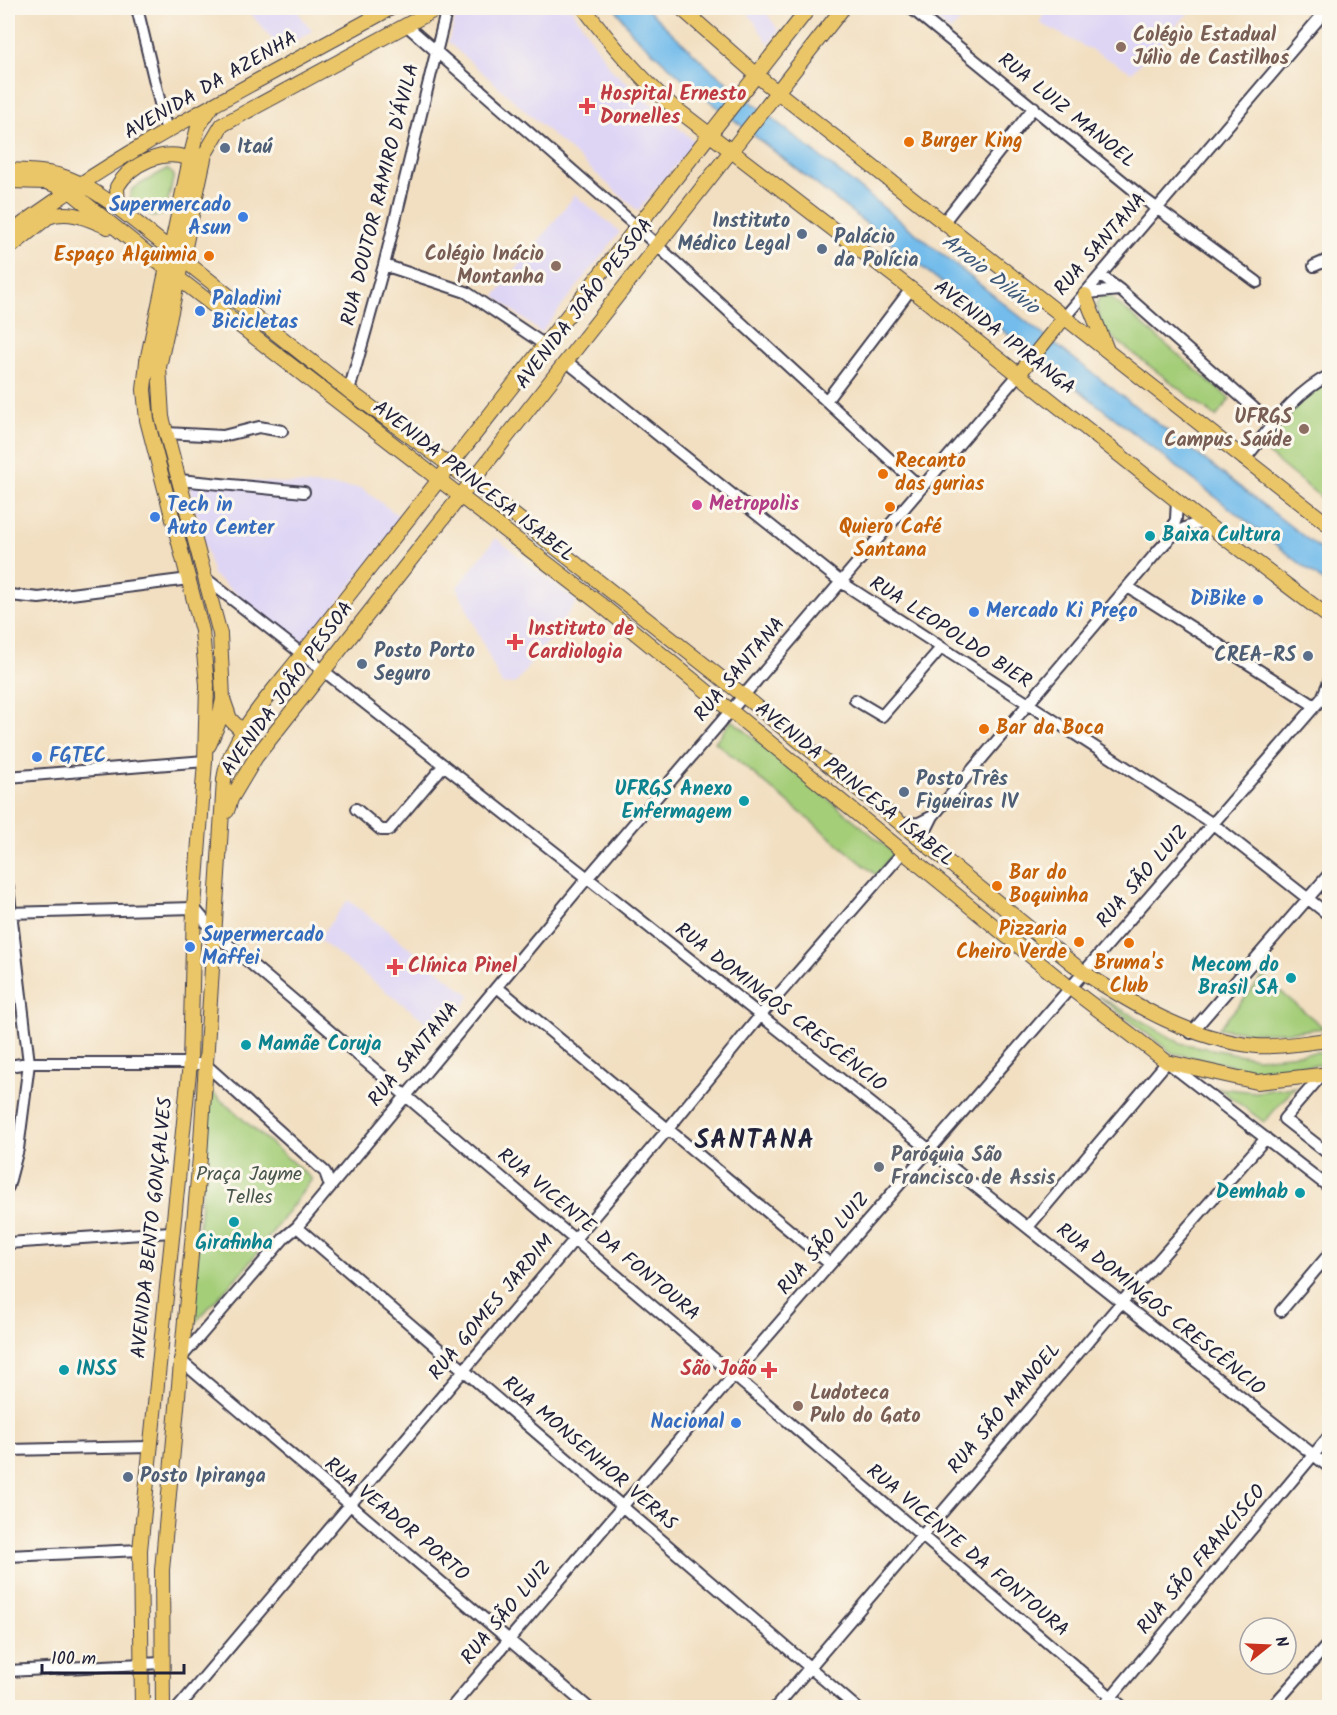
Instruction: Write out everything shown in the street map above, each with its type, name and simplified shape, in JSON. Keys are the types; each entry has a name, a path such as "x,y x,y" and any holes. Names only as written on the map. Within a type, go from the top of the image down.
{"main road":[{"name":"AVENIDA DA AZENHA","path":"8,235 70,191 167,132 389,8"},
{"name":"AVENIDA DA AZENHA","path":"222,125 438,8"},
{"name":"AVENIDA IPIRANGA","path":"584,8 610,43 646,82 710,135 911,289 1205,523 1329,618"},
{"path":"681,8 756,75 943,223 1060,323 1108,352 1329,526"},
{"name":"AVENIDA JOÃO PESSOA","path":"223,825 225,769 228,757 243,732 809,8"},
{"name":"AVENIDA JOÃO PESSOA","path":"223,825 231,799 256,757 843,8"},
{"name":"AVENIDA BENTO GONÇALVES","path":"142,1707 139,1663 140,1550 190,1063 194,908 205,757 207,685 203,642 189,579 147,420 144,390 189,159 198,127 211,108"},
{"name":"AVENIDA BENTO GONÇALVES","path":"205,757 218,724 223,699 220,634 166,433 159,392 159,367 205,154 222,125"},
{"path":"118,208 117,187 131,172 166,154 189,159"},
{"path":"8,170 47,172 84,183"},
{"path":"8,181 47,182 70,191"},
{"name":"AVENIDA PRINCESA ISABEL","path":"84,183 349,391 471,481 744,696 1083,972 1124,999 1191,1033"},
{"name":"AVENIDA PRINCESA ISABEL","path":"70,191 178,278 460,495 732,710 1070,988 1167,1062"},
{"path":"8,249 48,217 57,214 73,214 122,232"},
{"path":"1086,294 1108,352"},
{"name":"RUA SANTANA","path":"1019,374 1060,323"},
{"path":"223,699 230,719 243,732"},
{"name":"AVENIDA BENTO GONÇALVES","path":"163,1707 162,1570 206,1065 223,825"},
{"path":"1191,1033 1257,1046 1329,1040"},
{"path":"1167,1062 1257,1082 1325,1075"}],"street":[{"path":"137,8 167,132"},
{"name":"RUA DOUTOR RAMIRO D'ÁVILA","path":"349,391 384,265 447,8"},
{"name":"RUA LUIZ MANOEL","path":"911,8 1158,208 1257,282"},
{"name":"RUA SANTANA","path":"1060,323 1328,8"},
{"path":"406,25 435,53 637,227 921,488"},
{"path":"943,223 1034,107"},
{"path":"1314,266 1329,259"},
{"path":"384,265 466,292 545,345"},
{"path":"1101,276 1120,290 1273,426"},
{"path":"825,401 911,289"},
{"path":"1086,294 1120,290"},
{"name":"RUA LEOPOLDO BIER","path":"566,361 841,582 1213,824 1329,916"},
{"name":"RUA SANTANA","path":"180,1359 285,1237 297,1227 588,878 1019,374"},
{"path":"1244,460 1290,404 1312,384 1329,375"},
{"path":"166,433 223,436 259,427 282,431"},
{"path":"179,480 304,492"},
{"path":"1170,537 1176,519 1177,500"},
{"path":"926,844 926,830 933,816 1170,537 1186,526 1205,523"},
{"name":"RUA DOMINGOS CRESCÊNCIO","path":"205,578 588,878 1329,1468"},
{"path":"10,595 39,598 189,579"},
{"path":"1128,587 1322,699"},
{"path":"855,700 882,716 940,648"},
{"name":"RUA SÃO LUIZ","path":"451,1707 734,1375 1322,699 1329,679"},
{"path":"8,777 205,757"},
{"path":"356,809 381,830 389,830 444,765"},
{"path":"903,824 919,823 933,816"},
{"name":"RUA GOMES JARDIM","path":"178,1707 668,1129 760,1016 904,850"},
{"path":"1191,1033 1329,873"},
{"path":"8,887 29,1063 18,1149 8,1187"},
{"path":"10,913 194,908"},
{"name":"RUA VICENTE DA FONTOURA","path":"194,908 216,934 1124,1707"},
{"path":"497,987 830,1264"},
{"path":"1028,1227 1167,1062"},
{"name":"AVENIDA PRINCESA ISABEL","path":"1167,1062 1329,1188"},
{"path":"8,1066 29,1063 190,1063 206,1065 325,1172 330,1186"},
{"path":"1325,1075 1284,1119 1329,1155"},
{"name":"RUA SÃO MANOEL","path":"776,1707 1121,1303 1266,1138"},
{"path":"325,1172 340,1174"},
{"name":"RUA MONSENHOR VERAS","path":"297,1227 857,1707"},
{"path":"8,1243 171,1232"},
{"path":"1281,1311 1329,1253"},
{"name":"RUA VEADOR PORTO","path":"180,1359 589,1707"},
{"name":"RUA SÃO FRANCISCO","path":"1101,1707 1329,1435"},
{"path":"8,1450 150,1446"},
{"path":"8,1556 140,1550"},
{"path":"1271,1707 1329,1642"},
{"path":"8,1671 161,1663"}],"shaded area":[{"path":"246,8 295,8 312,31 281,50"},
{"name":"Hospital Ernesto Dornelles","path":"459,8 571,8 612,70 695,142 638,211 448,42"},
{"path":"745,8 763,8 779,31 769,44"},
{"path":"921,8 974,8 950,31"},
{"name":"Colégio Estadual Júlio de Castilhos","path":"1045,8 1193,8 1132,72 1040,23"},
{"name":"Colégio Inácio Montanha","path":"575,195 620,232 541,333 495,296"},
{"path":"187,477 361,488 403,519 303,647 213,575"},
{"name":"Instituto de Cardiologia","path":"496,538 577,602 516,683 502,685 457,587"},
{"name":"Clínica Pinel","path":"348,900 471,996 442,1034 318,939"}],"green space":[{"path":"167,169 174,175 165,214 153,217 130,198 132,189"},
{"path":"1108,295 1230,399 1216,417 1103,330 1096,305 1100,296"},
{"name":"UFRGS Campus Saúde","path":"1329,381 1329,504 1263,450 1311,388"},
{"path":"732,720 894,853 876,875 715,742"},
{"path":"1263,977 1324,1028 1247,1032 1219,1028"},
{"path":"1098,996 1180,1043 1258,1058 1329,1051 1329,1064 1253,1070 1172,1053"},
{"path":"1295,1087 1264,1122 1218,1088 1256,1092"},
{"name":"Praça Jayme Telles","path":"209,1090 312,1179 247,1266 192,1326"}],"water":[{"name":"Arroio Dilúvio","path":"615,8 646,8 709,68 1033,327 1329,556 1329,586 692,87 633,34"}],"place":[{"name":"Colégio Estadual Júlio de Castilhos","path":"1121,47"},
{"name":"Hospital Ernesto Dornelles","path":"587,106"},
{"name":"Burger King","path":"909,142"},
{"name":"Itaú","path":"225,148"},
{"name":"Supermercado Asun","path":"243,217"},
{"name":"Instituto Médico Legal","path":"802,234"},
{"name":"Palácio da Polícia","path":"822,249"},
{"name":"Espaço Alquimia","path":"209,256"},
{"name":"Colégio Inácio Montanha","path":"556,266"},
{"name":"Paladini Bicicletas","path":"200,311"},
{"name":"UFRGS Campus Saúde","path":"1304,429"},
{"name":"Recanto das gurias","path":"883,474"},
{"name":"Metropolis","path":"697,505"},
{"name":"Quiero Café Santana","path":"890,507"},
{"name":"Tech in Auto Center","path":"155,517"},
{"name":"Baixa Cultura","path":"1150,536"},
{"name":"DiBike","path":"1258,600"},
{"name":"Mercado Ki Preço","path":"974,612"},
{"name":"Instituto de Cardiologia","path":"515,642"},
{"name":"CREA-RS","path":"1308,656"},
{"name":"Posto Porto Seguro","path":"362,664"},
{"name":"Bar da Boca","path":"984,729"},
{"name":"FGTEC","path":"37,757"},
{"name":"Posto Três Figueiras IV","path":"904,792"},
{"name":"UFRGS Anexo Enfermagem","path":"744,801"},
{"name":"Bar do Boquinha","path":"997,886"},
{"name":"Pizzaria Cheiro Verde","path":"1079,942"},
{"name":"Bruma's Club","path":"1129,943"},
{"name":"Supermercado Maffei","path":"190,947"},
{"name":"Clínica Pinel","path":"395,967"},
{"name":"Mecom do Brasil SA","path":"1291,978"},
{"name":"Mamãe Coruja","path":"246,1045"},
{"name":"Paróquia São Francisco de Assis","path":"879,1167"},
{"name":"Demhab","path":"1300,1193"},
{"name":"Girafinha","path":"234,1222"},
{"name":"INSS","path":"64,1370"},
{"name":"São João","path":"769,1370"},
{"name":"Ludoteca Pulo do Gato","path":"798,1406"},
{"name":"Nacional","path":"736,1423"},
{"name":"Posto Ipiranga","path":"128,1477"}],"district":[{"name":"SANTANA","path":"755,1141"}]}
